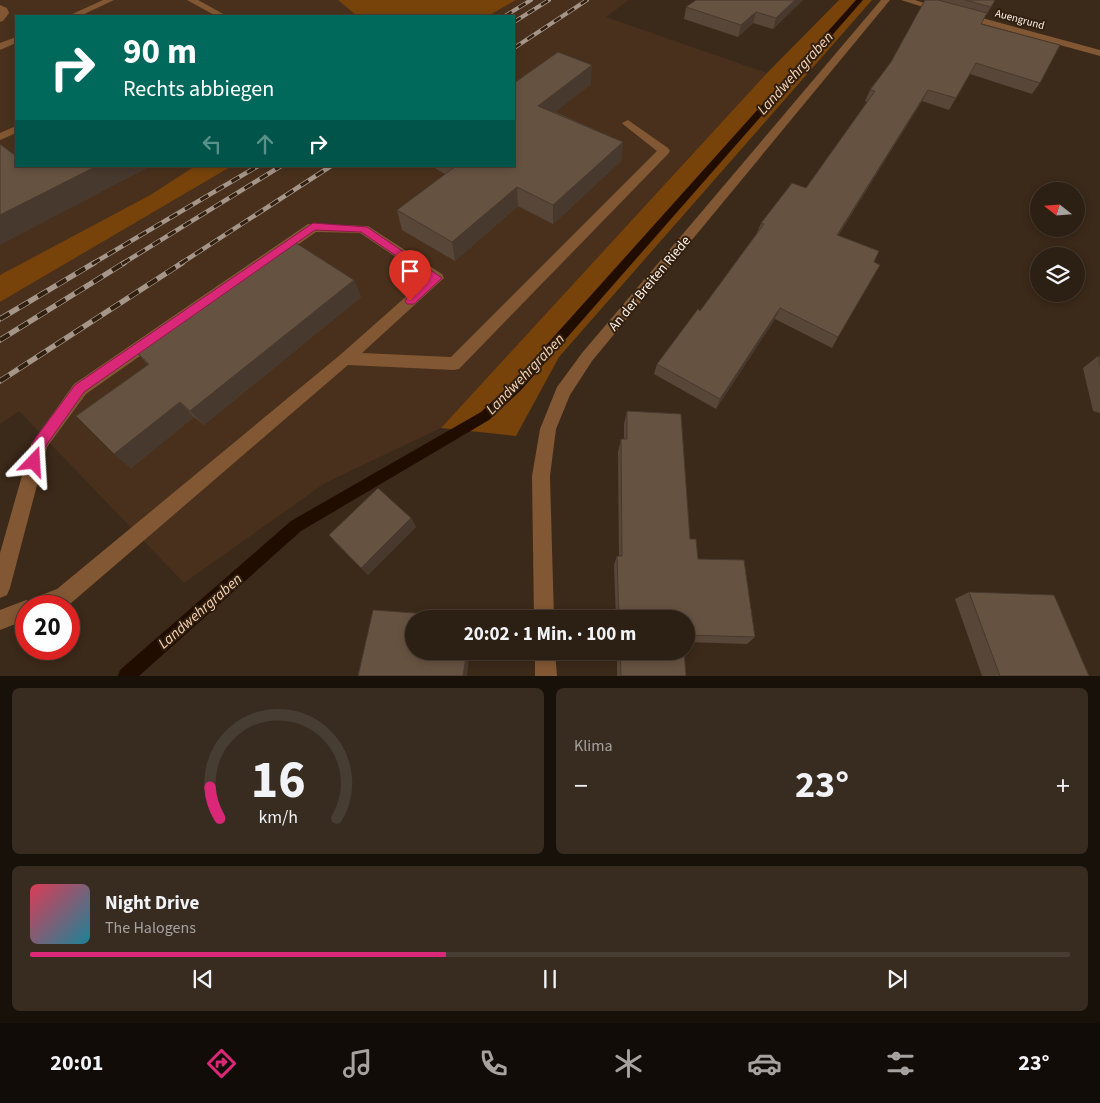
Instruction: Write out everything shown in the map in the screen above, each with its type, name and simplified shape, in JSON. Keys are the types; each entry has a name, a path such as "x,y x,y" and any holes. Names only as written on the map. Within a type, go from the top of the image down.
{"street":[{"path":"75,15 110,0"},
{"path":"191,0 220,15"},
{"name":"An der Breiten Riede","path":"544,610 541,476 548,429 563,392 586,357 886,0"},
{"name":"Auengrund","path":"905,0 1100,53"},
{"path":"0,8 5,13 0,19"},
{"path":"0,47 15,40"},
{"path":"345,359 454,364 664,151 628,124"},
{"path":"0,137 15,130"},
{"path":"0,588 39,444 80,389 313,227 363,229 437,278 345,359 66,595"},
{"path":"0,620 15,614"},
{"path":"545,660 546,676"}],"shaded area":[{"path":"0,0 338,0 356,15 15,15 15,167 193,167 152,194 0,275"},
{"path":"338,0 516,0 490,15 356,15"},
{"path":"516,0 629,0 606,17 767,73 441,428 325,483 184,583 19,411 0,424 0,302 230,167 515,167 515,15 490,15"},
{"path":"839,0 872,0 559,357 516,436 441,428 767,73"},
{"path":"193,167 230,167 0,302 0,275 152,194"}],"building":[{"path":"696,0 795,0 776,18 756,12 741,25 686,7"},
{"path":"925,0 938,0 987,13 981,24 1060,45 1040,83 976,63 956,98 928,90 837,235 879,251 874,262 880,265 838,337 780,308 720,399 657,364 698,309 700,311 764,224 761,223 792,183 806,188 875,91 870,90 891,62"},
{"path":"965,0 995,0 991,7"},
{"path":"558,52 592,65 538,106 623,142 553,205 517,187 452,242 397,210 455,167 515,167 515,82"},
{"path":"0,144 15,155 15,167 95,167 0,215"},
{"path":"293,241 354,280 190,411 180,402 114,454 76,416 149,364 136,352"},
{"path":"627,411 681,414 690,539 696,539 698,559 744,560 755,637 695,635 695,610 619,610 617,556 622,556 621,439 627,439"},
{"path":"378,488 411,518 361,568 329,535"},
{"path":"969,592 1054,595 1089,676 1000,676"},
{"path":"373,610 405,612 405,660 466,660 463,676 358,676"},
{"path":"620,660 685,660 686,676 621,676"}],"waterway":[{"name":"Landwehrgraben","path":"126,676 296,526 485,416 518,385 860,0"}],"railway":[{"path":"507,15 531,0"},
{"path":"515,21 549,0"},
{"path":"515,47 587,0"},
{"path":"92,264 256,167"},
{"path":"122,264 279,167"},
{"path":"180,264 329,167"},
{"path":"0,319 94,263"},
{"path":"0,340 124,263"},
{"path":"0,381 182,263"}],"route":[{"path":"34,462 39,444 80,389 313,227 363,229 437,278 410,301"}]}
